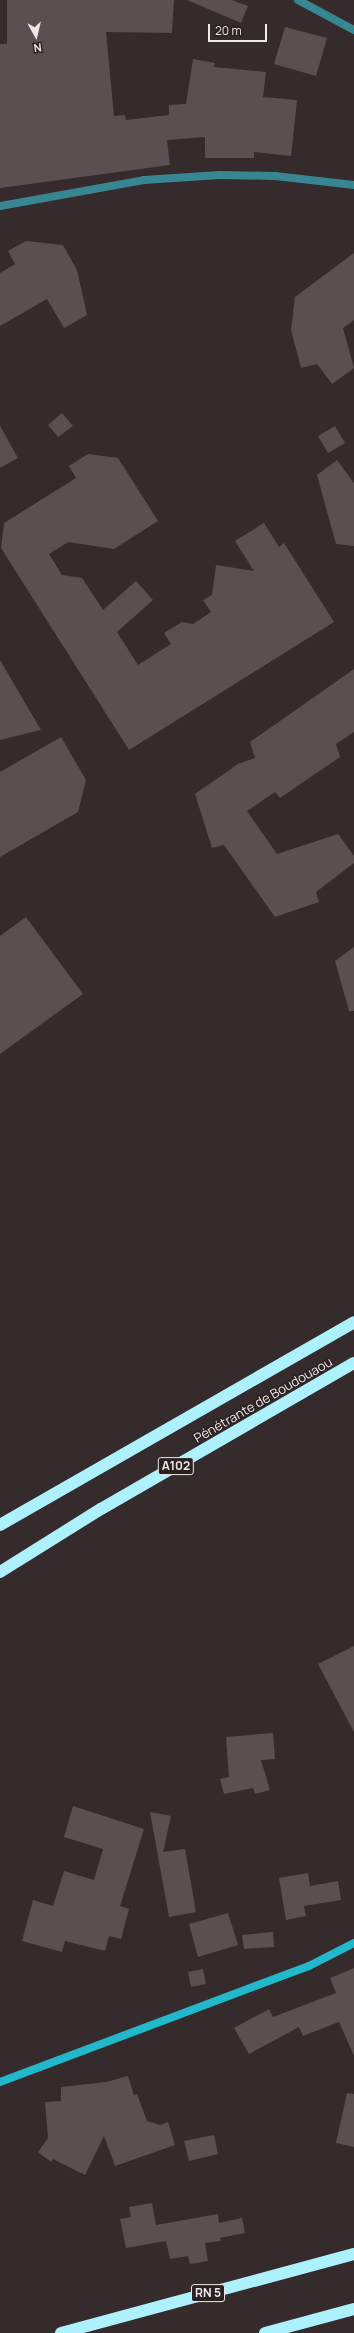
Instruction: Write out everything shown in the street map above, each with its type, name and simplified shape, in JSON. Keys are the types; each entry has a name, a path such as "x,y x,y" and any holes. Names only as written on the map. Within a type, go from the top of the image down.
{"highway":[{"name":"Pénétrante de Boudouaou","path":"0,1525 354,1322"},
{"name":"Pénétrante de Boudouaou","path":"0,1572 101,1509 354,1363"},
{"name":"RN 5","path":"61,2333 354,2254"},
{"path":"265,2333 354,2309"}],"main road":[{"path":"0,2082 309,1966 354,1943"}],"street":[{"path":"298,0 354,30"},
{"path":"0,206 144,180 220,175 275,176 354,185"}],"building":[{"path":"7,0 174,0 172,33 106,32 114,116 125,115 126,120 169,115 169,105 186,104 193,59 215,63 214,67 266,72 263,97 297,100 291,156 254,152 254,158 205,158 205,137 167,140 170,165 0,188 0,44 7,44"},
{"path":"187,0 232,0 248,6 241,23"},
{"path":"285,27 327,38 316,76 274,64"},
{"path":"26,241 63,245 77,270 87,315 64,328 47,299 0,326 0,273 15,264 8,251"},
{"path":"354,253 354,320 343,328 354,368 332,384 317,364 301,368 291,330 295,297"},
{"path":"62,413 73,426 58,437 48,425"},
{"path":"0,426 18,458 0,468"},
{"path":"335,426 345,443 328,453 318,436"},
{"path":"88,454 118,458 158,521 114,549 68,542 49,554 62,575 82,578 103,610 136,581 153,600 117,632 138,665 171,644 164,633 182,622 193,624 211,612 203,600 212,595 216,565 254,571 235,541 264,523 279,547 284,543 334,622 129,750 1,548 4,523 76,478 69,466"},
{"path":"337,460 354,483 354,546 336,544 317,475"},
{"path":"0,660 41,730 0,740"},
{"path":"354,669 354,732 336,744 340,757 280,798 275,792 247,811 277,854 338,834 354,856 354,863 316,892 319,902 275,917 224,845 212,848 195,794 238,764 255,758 250,742"},
{"path":"61,737 86,780 78,812 0,857 0,772"},
{"path":"26,917 83,994 0,1054 0,936"},
{"path":"354,947 354,1011 349,1011 335,961"},
{"path":"354,1646 354,1732 318,1664"},
{"path":"273,1733 275,1759 261,1760 270,1790 255,1794 253,1788 224,1794 220,1779 229,1777 226,1737"},
{"path":"73,1806 144,1829 120,1906 129,1909 121,1939 109,1936 105,1951 65,1941 62,1952 22,1941 33,1900 53,1906 64,1871 94,1880 103,1849 64,1837"},
{"path":"150,1812 171,1816 163,1852 185,1849 196,1912 169,1917"},
{"path":"308,1873 310,1886 338,1881 341,1900 304,1906 306,1916 286,1920 279,1878"},
{"path":"228,1913 238,1945 198,1957 189,1924"},
{"path":"273,1932 274,1947 244,1949 242,1935"},
{"path":"354,1968 354,2056 339,2022 303,2036 299,2027 249,2054 234,2028 269,2009 273,2017 336,1993 330,1978"},
{"path":"203,1969 206,1984 191,1987 188,1972"},
{"path":"128,2076 134,2095 137,2094 147,2121 160,2125 168,2122 175,2145 115,2166 104,2136 85,2175 53,2159 51,2162 38,2152 48,2138 45,2102 61,2101 61,2087 106,2082"},
{"path":"347,2093 354,2094 354,2147 336,2143"},
{"path":"214,2135 218,2154 189,2161 184,2141"},
{"path":"152,2203 156,2225 218,2214 219,2223 242,2218 245,2233 220,2238 221,2241 205,2243 208,2261 190,2264 188,2256 170,2259 166,2241 126,2248 120,2219 131,2217 129,2207"}]}
